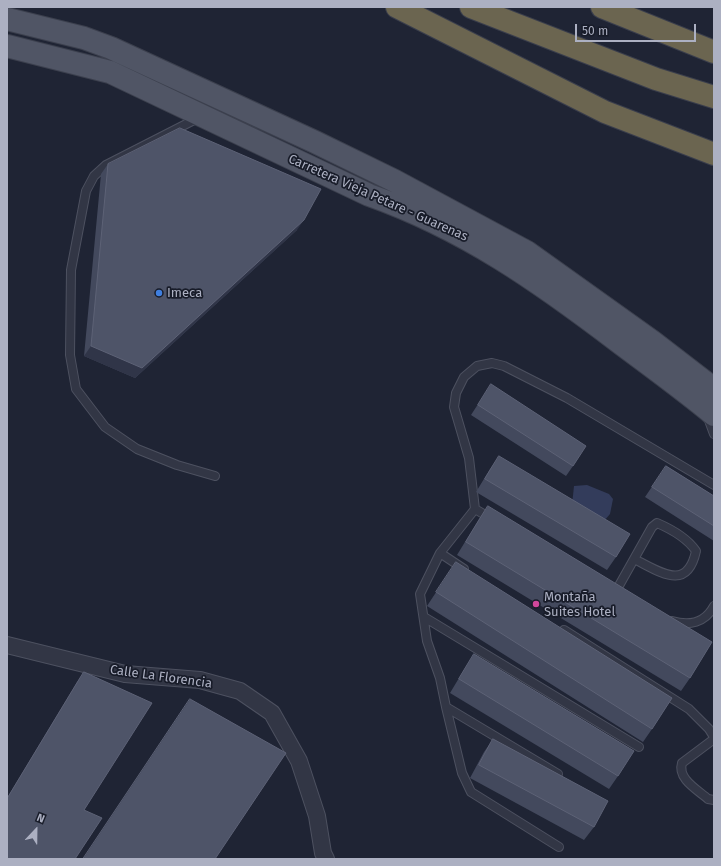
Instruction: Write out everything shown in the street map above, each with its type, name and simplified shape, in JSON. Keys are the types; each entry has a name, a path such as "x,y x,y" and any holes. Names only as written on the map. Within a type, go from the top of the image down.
{"highway":[{"path":"397,7 605,112 714,154"},
{"path":"471,7 656,79 714,97"},
{"path":"602,7 714,52"}],"main road":[{"name":"Carretera Vieja Petare - Guarenas","path":"7,20 77,36 111,48 315,142 395,181 527,252 653,342 711,404"},
{"name":"Carretera Vieja Petare - Guarenas","path":"7,46 110,72 368,195 402,207 473,241 520,270 711,404"}],"street":[{"name":"Calle La Florencia","path":"7,645 125,674 200,680 240,691 272,713 299,761 317,816 326,859"}],"lane":[{"path":"201,116 106,165 94,176 86,191 71,270 70,356 76,389 105,427 137,449 177,465 216,476"},
{"path":"559,847 471,792 462,773 440,678 427,641 420,594 440,553 475,509 469,458 454,407 456,393 464,377 478,366 492,364 504,366 567,398 714,485"},
{"path":"711,404 714,434"},
{"path":"475,509 502,524"},
{"path":"616,591 652,526 657,523 666,527 691,544 696,550 694,560 683,574 677,576 669,576 634,559"},
{"path":"440,553 473,574"},
{"path":"665,620 680,624 694,624 711,612 714,606"},
{"path":"424,616 638,747"},
{"path":"559,627 689,709 709,728 714,738 682,763 680,769 682,776 708,799 714,800"},
{"path":"446,707 565,778"}],"water":[{"path":"587,485 609,494 613,499 610,514 604,521 572,505 574,486"}],"building":[{"name":"Imeca","path":"180,128 321,189 304,220 142,368 91,346 108,164"},
{"path":"491,384 586,446 573,466 478,405"},
{"path":"499,456 630,534 616,557 485,479"},
{"path":"666,466 714,496 714,526 652,487"},
{"path":"488,506 712,642 690,678 466,542"},
{"path":"456,562 672,698 652,729 436,592"},
{"path":"474,654 634,751 618,776 459,679"},
{"path":"84,672 152,703 84,810 102,818 75,859 7,859 7,799"},
{"path":"190,699 286,753 215,859 83,859"},
{"path":"493,739 608,801 594,827 479,765"}],"place":[{"name":"Imeca","path":"159,293"},
{"name":"Montaña Suites Hotel","path":"536,604"}]}
